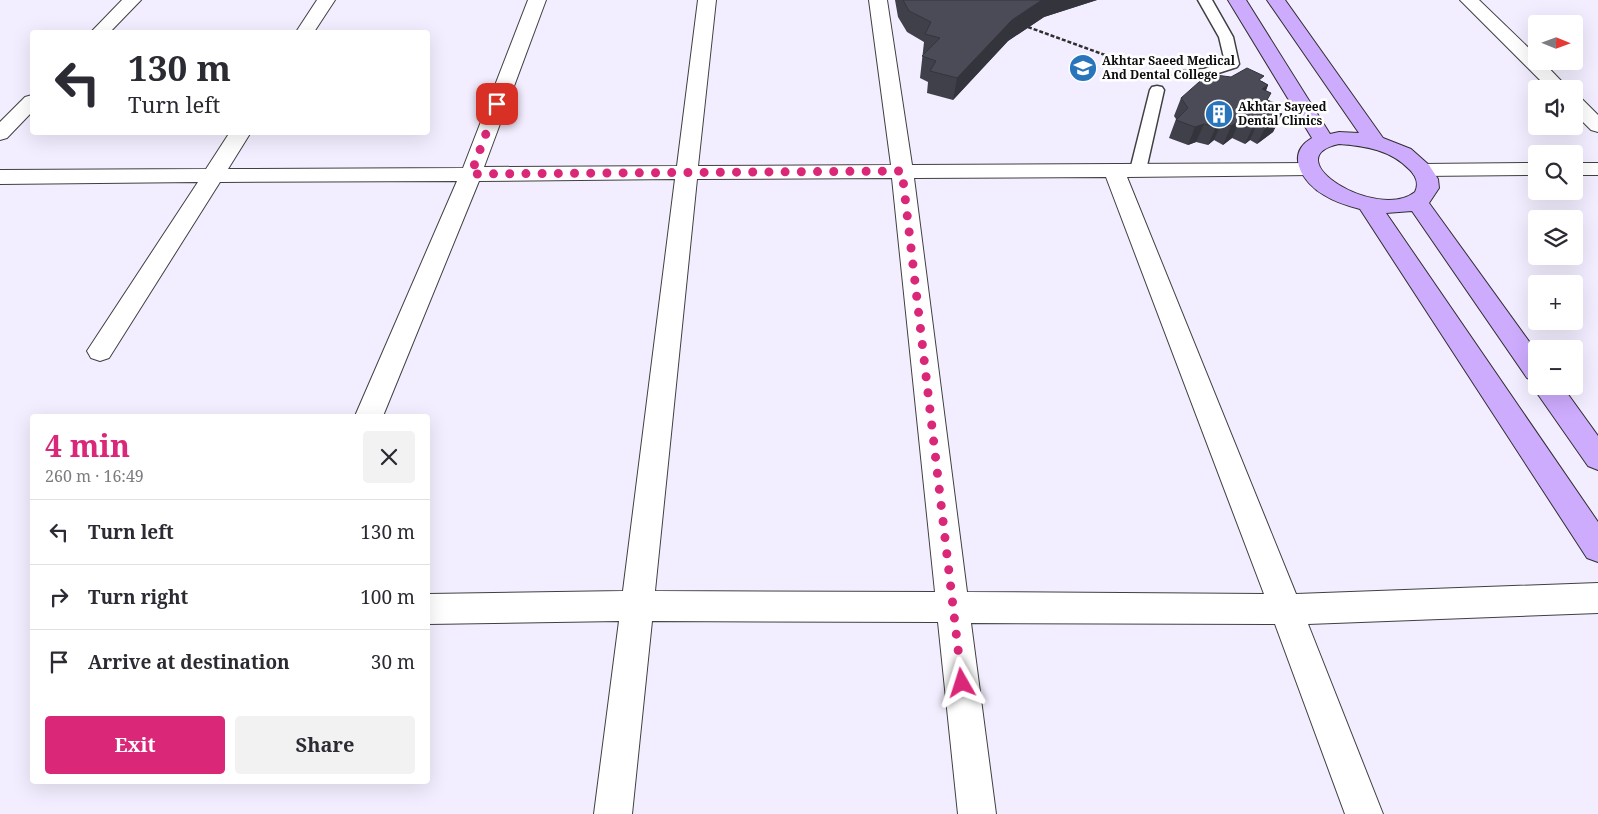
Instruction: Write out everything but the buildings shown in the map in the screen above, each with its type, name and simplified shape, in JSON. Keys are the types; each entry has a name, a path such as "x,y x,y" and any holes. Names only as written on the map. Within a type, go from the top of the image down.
{"street":[{"path":"102,30 132,0"},
{"path":"306,30 326,0"},
{"path":"370,414 471,174 537,0"},
{"path":"613,814 707,0"},
{"path":"878,0 902,171 977,814"},
{"path":"1237,0 1324,141"},
{"path":"1276,0 1376,142"},
{"path":"1469,0 1551,80"},
{"path":"0,134 30,103"},
{"path":"1583,111 1598,126"},
{"path":"100,351 238,135"},
{"path":"1339,138 1376,142 1403,154 1422,170 1428,179 1429,188 1425,196 1417,202 1403,206 1368,204 1332,190 1318,180 1309,168 1307,161 1308,152 1314,146 1324,141 1339,138"},
{"path":"0,177 1309,168"},
{"path":"1422,170 1528,169"},
{"path":"1583,169 1598,169"},
{"path":"1126,170 1286,609 1364,814"},
{"path":"1417,202 1528,360"},
{"path":"1368,204 1598,548"},
{"path":"1553,395 1598,458"},
{"path":"430,609 637,606 1286,609 1598,598"}],"lane":[{"path":"1180,75 1206,73 1232,64 1230,46 1205,0"},
{"path":"1126,170 1157,90"}],"path":[{"path":"1028,28 1127,63"}],"place":[{"name":"Akhtar Saeed Medical And Dental College","path":"1083,68"},
{"name":"Akhtar Sayeed Dental Clinics","path":"1219,114"}],"route":[{"path":"497,104 471,174 902,171 962,683"}]}
